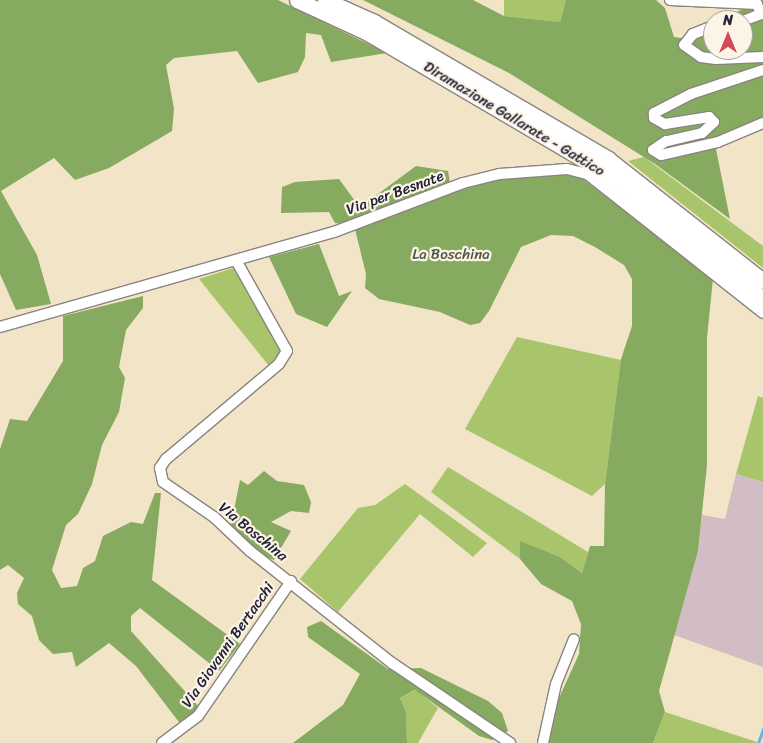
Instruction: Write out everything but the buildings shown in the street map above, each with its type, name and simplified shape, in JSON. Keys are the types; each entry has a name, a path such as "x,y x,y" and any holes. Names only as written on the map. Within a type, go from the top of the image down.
{"highway":[{"name":"Diramazione Gallarate - Gattico","path":"297,0 368,33 600,169 763,309"},
{"name":"Diramazione Gallarate - Gattico","path":"325,0 399,36 608,159 763,281"}],"street":[{"path":"670,0 758,4 761,14 753,17"},
{"path":"703,30 693,34 684,45 703,57"},
{"path":"763,70 691,94 654,113 654,118 665,124 709,118 714,122 702,133 654,145 655,154 660,155 718,142 763,123"},
{"name":"Via per Besnate","path":"0,327 237,262 463,184 528,170 573,170 587,174 763,309"},
{"name":"Via Boschina","path":"237,262 287,350 279,364 166,460 159,476 172,491 214,517 250,551 292,581 392,663 510,743"},
{"name":"Via Giovanni Bertacchi","path":"162,743 198,716 292,581"},
{"path":"543,743 556,684 574,639"}],"shaded area":[{"path":"736,474 763,482 763,667 674,635 698,551 702,515 725,519"}],"green space":[{"path":"0,0 278,0 387,53 331,62 321,35 306,33 305,57 298,72 258,83 237,51 174,58 166,65 174,109 172,131 109,168 75,180 54,158 1,191 37,255 51,304 16,310 0,274"},
{"path":"363,0 473,0 504,16 560,22 566,0 656,0 665,8 674,37 681,38 703,27 703,60 753,60 753,10 741,10 763,0 763,118 714,139 730,219 655,164 509,73"},
{"path":"504,0 566,0 560,22 504,16"},
{"path":"644,157 763,246 763,268 628,161"},
{"path":"416,166 448,171 450,183 341,224 335,223 329,212 281,213 282,187 295,182 339,179 355,201 367,202"},
{"name":"La Boschina","path":"575,173 713,278 707,338 707,465 698,551 659,691 665,712 653,743 546,743 559,698 579,654 581,624 572,601 541,584 520,559 520,541 560,557 582,573 590,546 604,546 605,484 621,359 632,326 632,279 624,265 573,236 551,235 521,247 489,311 480,323 470,325 440,312 379,299 365,288 366,274 355,229 489,180"},
{"path":"319,244 339,296 352,291 327,327 296,314 269,257"},
{"path":"233,268 238,270 282,350 269,366 199,279"},
{"path":"143,296 143,308 126,330 119,367 125,378 119,412 102,445 92,484 78,514 66,525 52,570 61,588 77,586 83,568 95,561 103,536 131,522 143,524 155,493 161,493 152,580 240,644 219,671 140,608 131,616 131,631 199,707 182,726 136,666 109,643 76,667 72,652 53,654 39,640 32,616 18,604 17,593 24,578 8,565 0,570 0,449 10,419 27,421 63,361 63,316"},
{"path":"517,337 621,360 605,484 592,496 465,429"},
{"path":"758,396 763,398 763,482 736,474"},
{"path":"448,467 588,552 582,573 560,557 520,542 520,559 431,492"},
{"path":"264,471 277,481 304,485 311,502 309,513 291,511 271,522 291,531 274,560 260,554 231,525 240,480 248,485"},
{"path":"405,484 487,543 473,557 420,514 338,612 300,579 358,508 375,505"},
{"path":"321,621 388,669 421,668 488,701 502,713 508,731 492,740 479,736 415,690 400,698 406,712 407,743 293,743 343,705 360,674 308,637 307,627"},
{"path":"416,690 438,708 418,743 407,743 406,712 400,698"},
{"path":"665,712 757,742 653,743"}],"waterway":[{"path":"758,743 763,729"}]}
